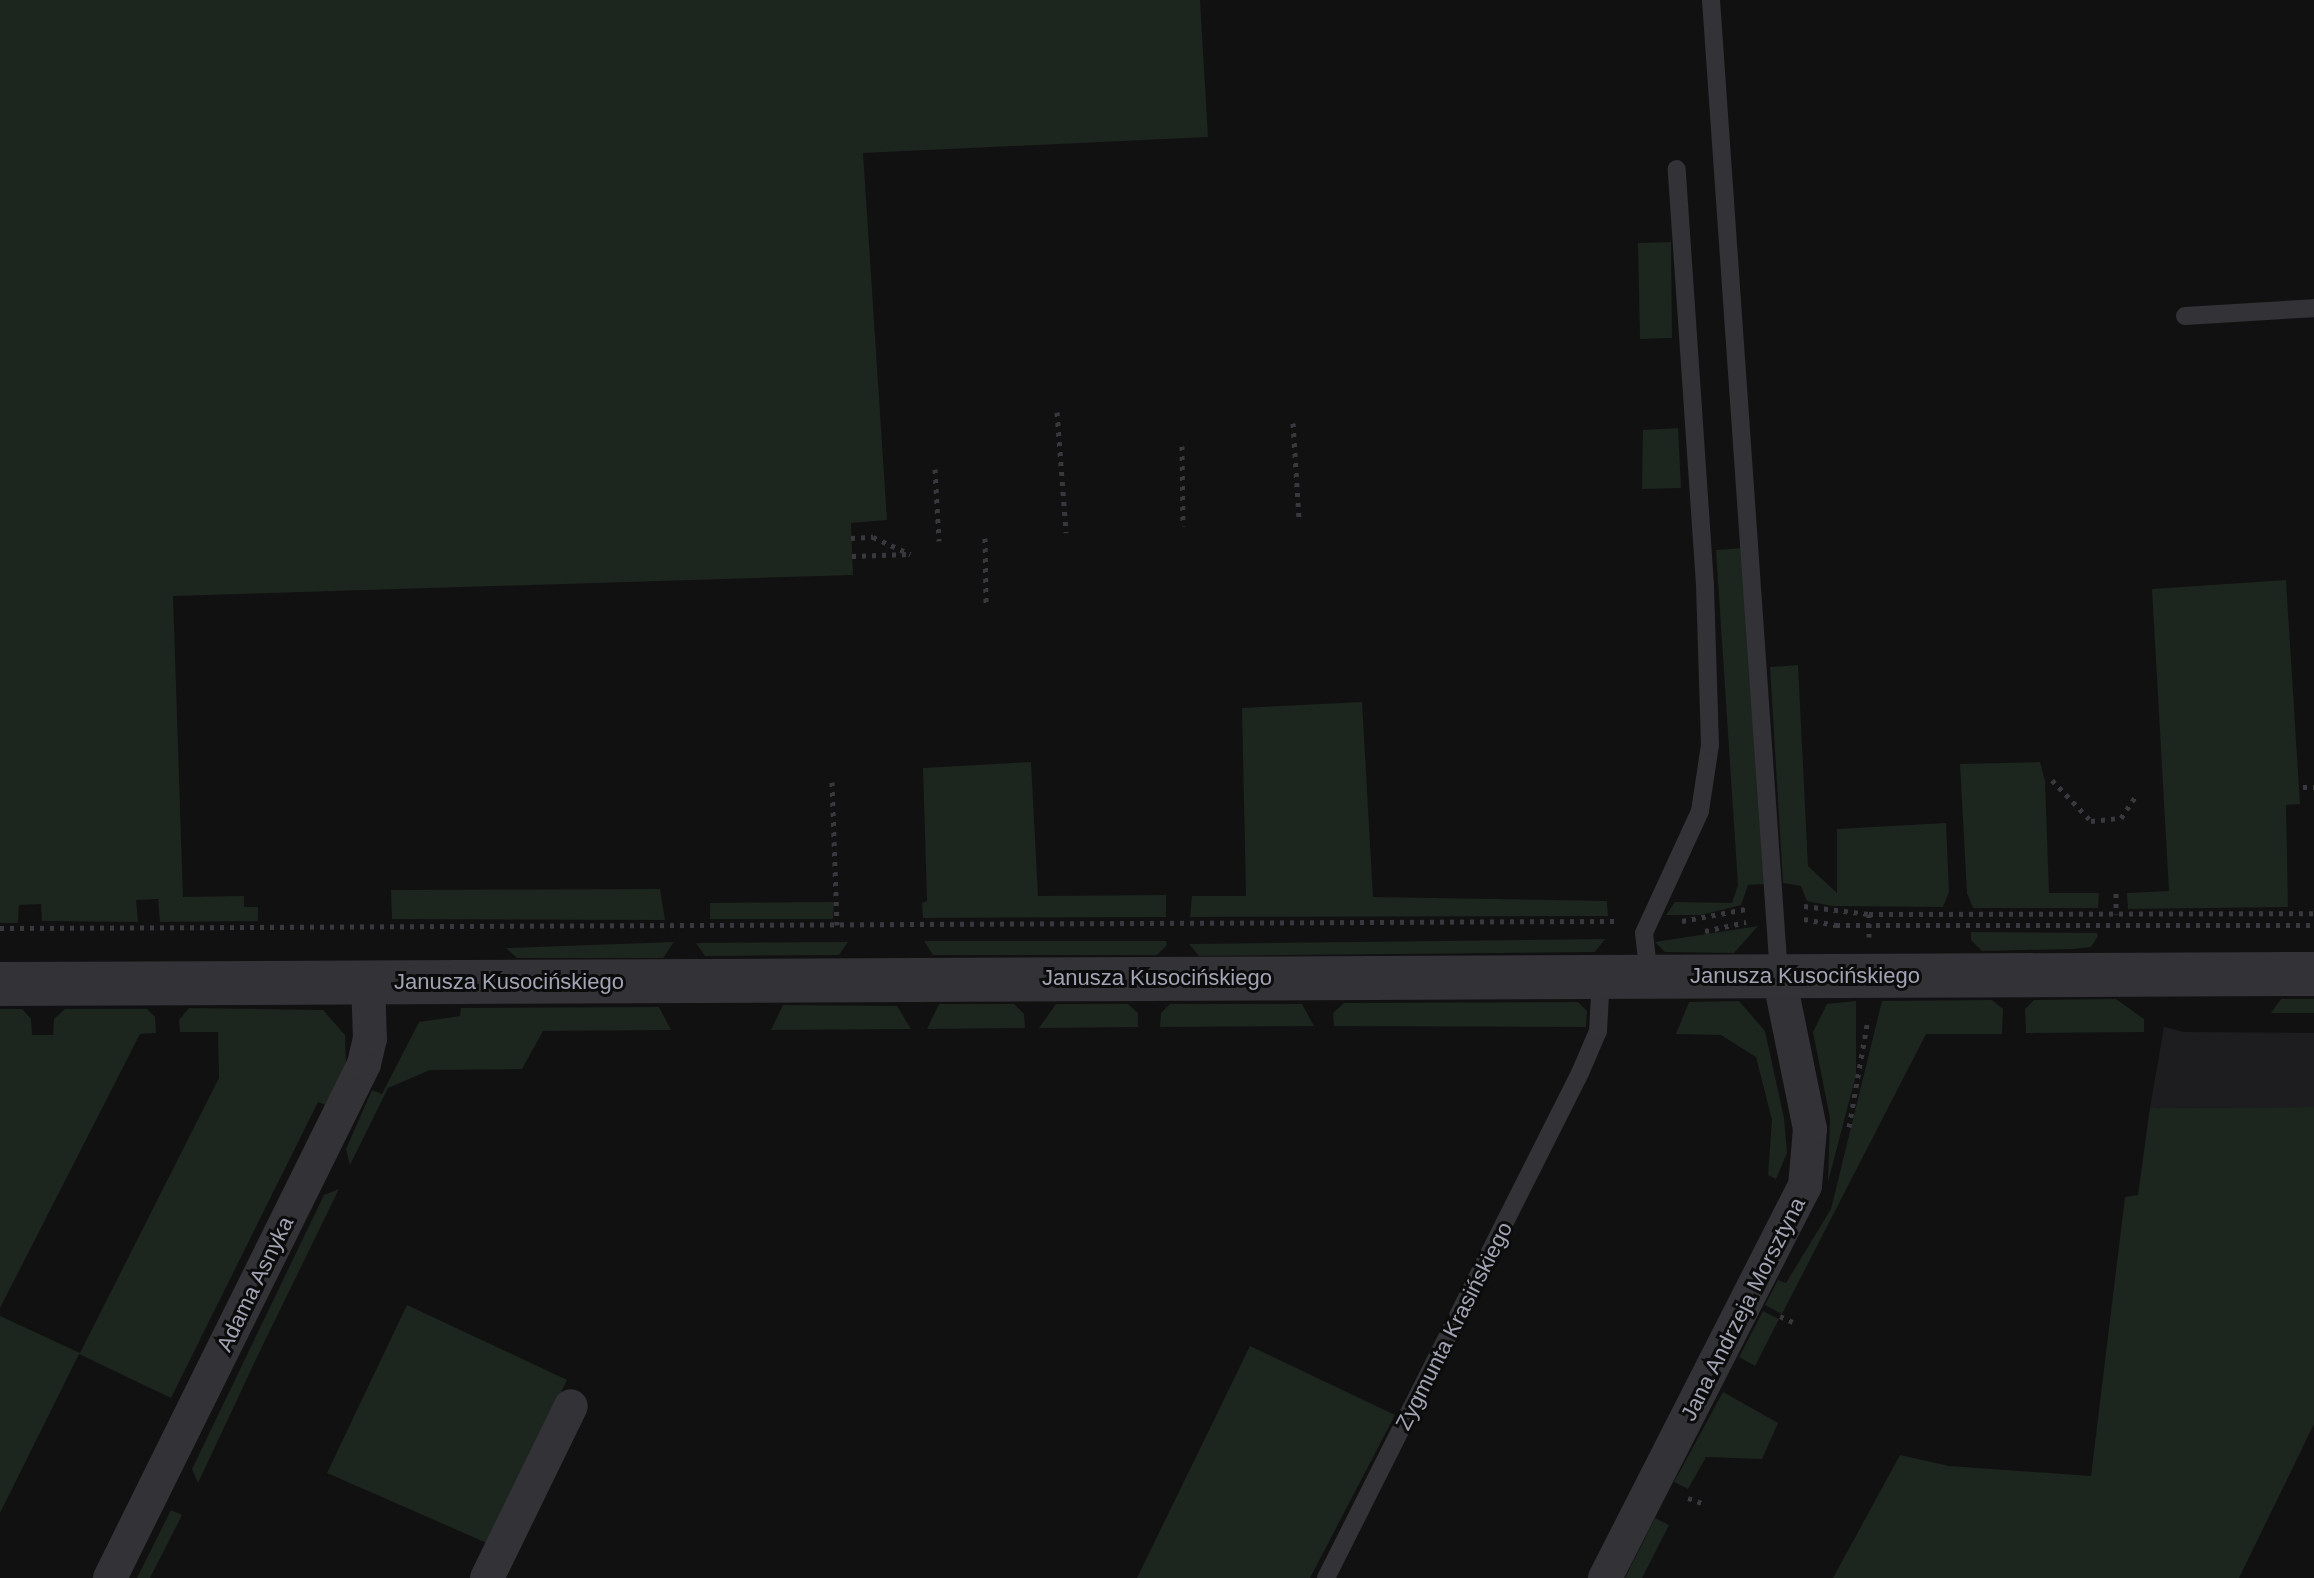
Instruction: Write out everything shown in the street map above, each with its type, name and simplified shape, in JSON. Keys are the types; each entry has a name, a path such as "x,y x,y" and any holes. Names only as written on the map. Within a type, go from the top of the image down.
{"street":[{"name":"Janusza Kusocińskiego","path":"0,984 2314,974"},
{"name":"Jana Andrzeja Morsztyna","path":"1605,1578 1805,1186 1810,1129 1779,976"},
{"name":"Adama Asnyka","path":"110,1578 364,1064 370,1039 368,983"},
{"path":"487,1578 571,1406"}],"lane":[{"path":"1711,0 1779,976"},
{"path":"1649,977 1648,927 1700,811 1710,745 1705,585 1677,169"},
{"path":"2185,316 2314,308"},
{"name":"Zygmunta Krasińskiego","path":"1326,1578 1580,1073 1598,1031 1601,976"}],"path":[{"path":"1057,412 1066,533"},
{"path":"1293,423 1299,518"},
{"path":"1182,446 1183,526"},
{"path":"935,469 939,541"},
{"path":"851,538 873,537 910,554 852,556"},
{"path":"985,538 986,605"},
{"path":"2052,780 2091,821 2121,818 2136,796"},
{"path":"832,782 837,925"},
{"path":"2303,787 2314,787"},
{"path":"2116,893 2116,914"},
{"path":"0,928 837,925 1648,927 1698,933 1775,909 1793,899 1835,913 2314,913"},
{"path":"1648,927 1775,909 1847,925 2314,925"}],"shaded area":[{"path":"0,0 1200,0 1208,137 863,153 887,520 851,523 853,575 173,596 183,897 244,896 244,907 258,907 258,921 160,922 158,899 136,900 138,922 42,921 41,904 19,905 18,923 0,923"},
{"path":"1671,242 1672,338 1640,339 1638,243"},
{"path":"1678,428 1681,488 1642,489 1643,430"},
{"path":"1744,548 1764,884 1748,885 1741,905 1701,915 1666,915 1675,902 1732,903 1738,885 1716,550"},
{"path":"2286,580 2300,804 2286,805 2288,907 2128,909 2127,893 2169,891 2152,589"},
{"path":"1798,665 1808,866 1837,893 1837,829 1946,823 1949,892 1943,907 1832,906 1807,901 1801,886 1783,883 1770,667"},
{"path":"1362,702 1373,897 1607,901 1608,916 1190,917 1192,896 1246,896 1242,708"},
{"path":"1031,762 1038,896 1166,895 1166,917 923,918 922,903 927,901 923,768"},
{"path":"2040,762 2045,781 2049,893 2099,893 2098,908 1973,908 1967,893 1960,764"},
{"path":"660,889 665,920 392,919 391,890"},
{"path":"834,902 833,919 710,919 710,903"},
{"path":"1758,926 1734,953 1665,952 1655,942"},
{"path":"1971,932 2097,933 2098,936 2091,947 1982,951 1971,940"},
{"path":"1605,939 1595,952 1199,956 1189,944"},
{"path":"924,941 1166,941 1167,945 1157,955 933,955"},
{"path":"674,942 663,958 517,958 506,948"},
{"path":"848,942 839,955 705,956 696,943"},
{"path":"2116,999 2144,1019 2144,1032 2026,1033 2025,1009 2034,1000"},
{"path":"2281,999 2314,999 2314,1013 2271,1013"},
{"path":"1992,1000 2003,1009 2002,1034 1926,1034 1782,1314 1765,1305 1778,1280 1786,1283 1831,1209 1882,1001"},
{"path":"1739,1001 1765,1031 1784,1118 1787,1153 1776,1179 1768,1175 1772,1120 1756,1057 1721,1035 1676,1034 1689,1002"},
{"path":"1856,1001 1856,1075 1828,1182 1830,1118 1813,1032 1827,1004"},
{"path":"1578,1002 1587,1011 1586,1027 1334,1026 1333,1013 1344,1003"},
{"path":"939,1004 1014,1004 1024,1014 1025,1028 927,1029"},
{"path":"1056,1004 1128,1004 1138,1013 1138,1027 1039,1028"},
{"path":"1170,1004 1302,1004 1314,1026 1160,1027 1161,1013"},
{"path":"783,1005 897,1006 911,1029 771,1030"},
{"path":"659,1007 671,1030 543,1031 522,1069 430,1070 388,1088 350,1165 346,1149 372,1090 382,1094 419,1022 460,1016 461,1008"},
{"path":"189,1008 323,1010 345,1035 346,1065 326,1105 318,1102 171,1398 79,1354 0,1513 0,1316 80,1353 219,1078 218,1032 180,1032 179,1020"},
{"path":"0,1009 22,1009 31,1019 32,1035 53,1035 54,1019 65,1009 147,1009 155,1017 156,1033 140,1034 0,1308"},
{"path":"2164,1027 2184,1032 2314,1033 2314,1107 2150,1108"},
{"path":"2314,1107 2314,1424 2239,1578 1833,1578 1900,1455 1949,1466 2091,1476 2125,1197 2138,1195 2150,1108"},
{"path":"339,1189 198,1483 192,1469 324,1195"},
{"path":"407,1305 567,1380 489,1544 327,1473"},
{"path":"1763,1311 1779,1319 1755,1366 1739,1357"},
{"path":"1250,1346 1395,1415 1310,1578 1137,1578"},
{"path":"1723,1392 1778,1423 1762,1459 1706,1457 1688,1489 1674,1482"},
{"path":"171,1510 182,1515 150,1578 137,1578"},
{"path":"1655,1518 1669,1525 1642,1578 1625,1578"}]}
